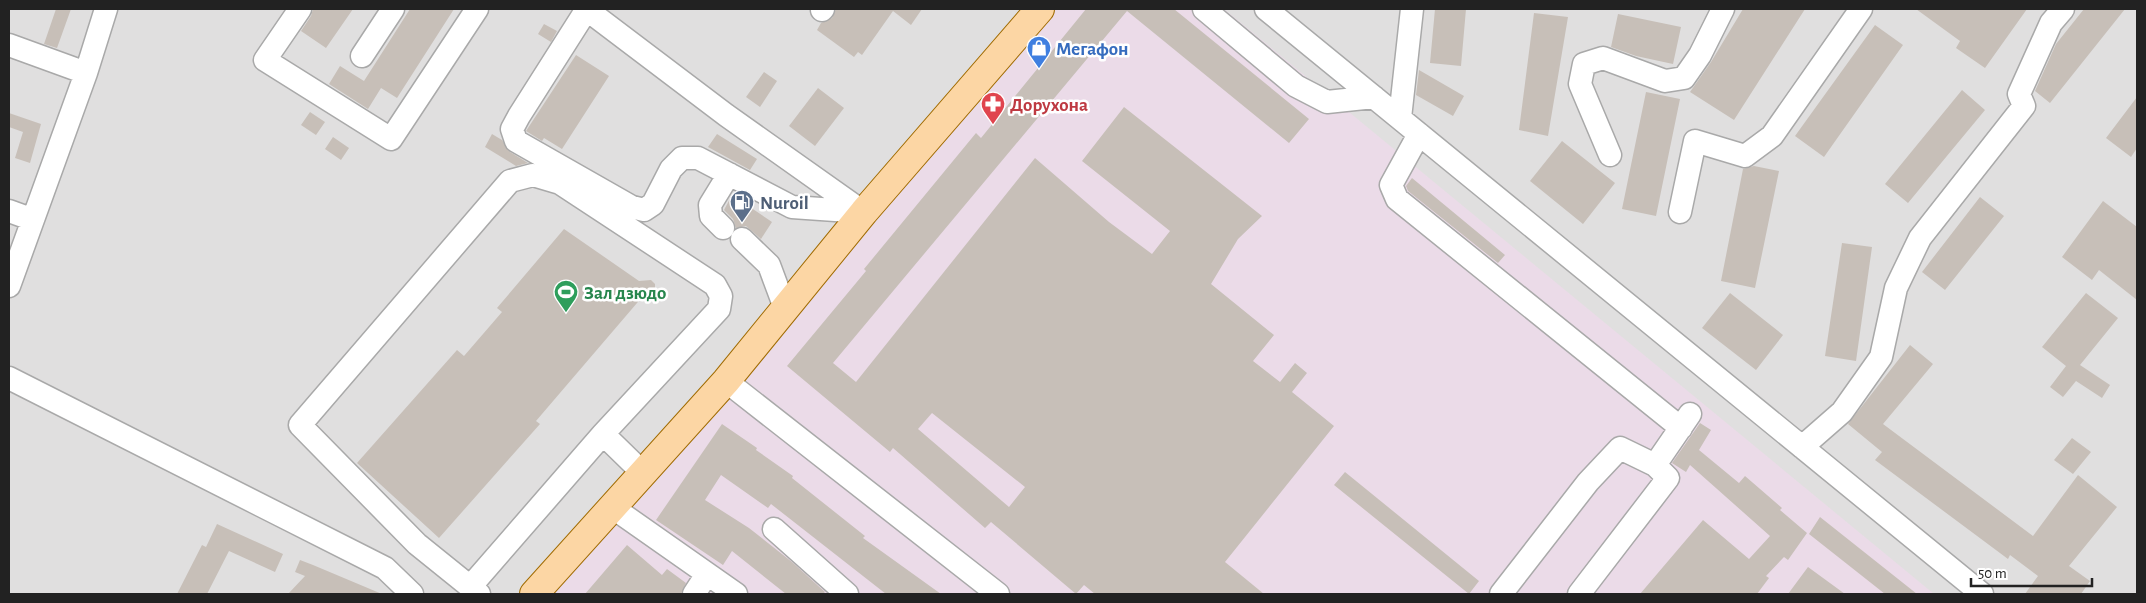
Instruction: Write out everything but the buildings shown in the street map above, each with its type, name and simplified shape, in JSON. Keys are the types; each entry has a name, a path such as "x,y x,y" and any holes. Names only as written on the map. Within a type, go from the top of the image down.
{"main road":[{"path":"534,594 726,381 864,212 1040,9"}],"street":[{"path":"9,286 86,73 106,9"},
{"path":"300,9 265,60 391,139 477,9"},
{"path":"362,56 393,9"},
{"path":"587,9 726,115 864,212 792,207 698,158 682,158 671,169 653,204 644,210 632,207 516,141 512,129 587,9"},
{"path":"1204,9 1296,86 1327,102 1374,97"},
{"path":"1266,9 1982,594"},
{"path":"1400,118 1412,9"},
{"path":"1610,155 1580,84 1584,64 1603,58 1665,82 1684,78 1700,55 1723,9"},
{"path":"1680,212 1695,141 1745,156 1772,136 1861,9"},
{"path":"1802,447 1842,412 1881,357 1896,288 1920,238 2024,106 2019,94 2051,23 2062,9"},
{"path":"9,45 86,73"},
{"path":"1419,134 1391,185 1397,199 1686,421 1655,465"},
{"path":"729,174 710,205 711,216 769,265 785,308"},
{"path":"533,175 560,183 715,285 721,296 719,309 603,434 475,591 416,544 300,425 510,181 533,175"},
{"path":"9,211 32,219"},
{"path":"9,378 385,568 412,594"},
{"path":"726,381 998,594"},
{"path":"603,434 643,473"},
{"path":"1501,594 1588,482 1620,448 1655,465 1668,478 1579,594"},
{"path":"612,507 736,594"},
{"path":"774,529 847,594"},
{"path":"694,594 707,574"}],"shaded area":[{"path":"9,9 2137,9 2137,594 9,594"},
{"path":"1040,9 1224,9 1934,594 535,594"}],"place":[{"name":"Мегафон","path":"1039,69"},
{"name":"Дорухона","path":"993,125"},
{"name":"Nuroil","path":"742,223"},
{"name":"Зал дзюдо","path":"566,313"}]}
